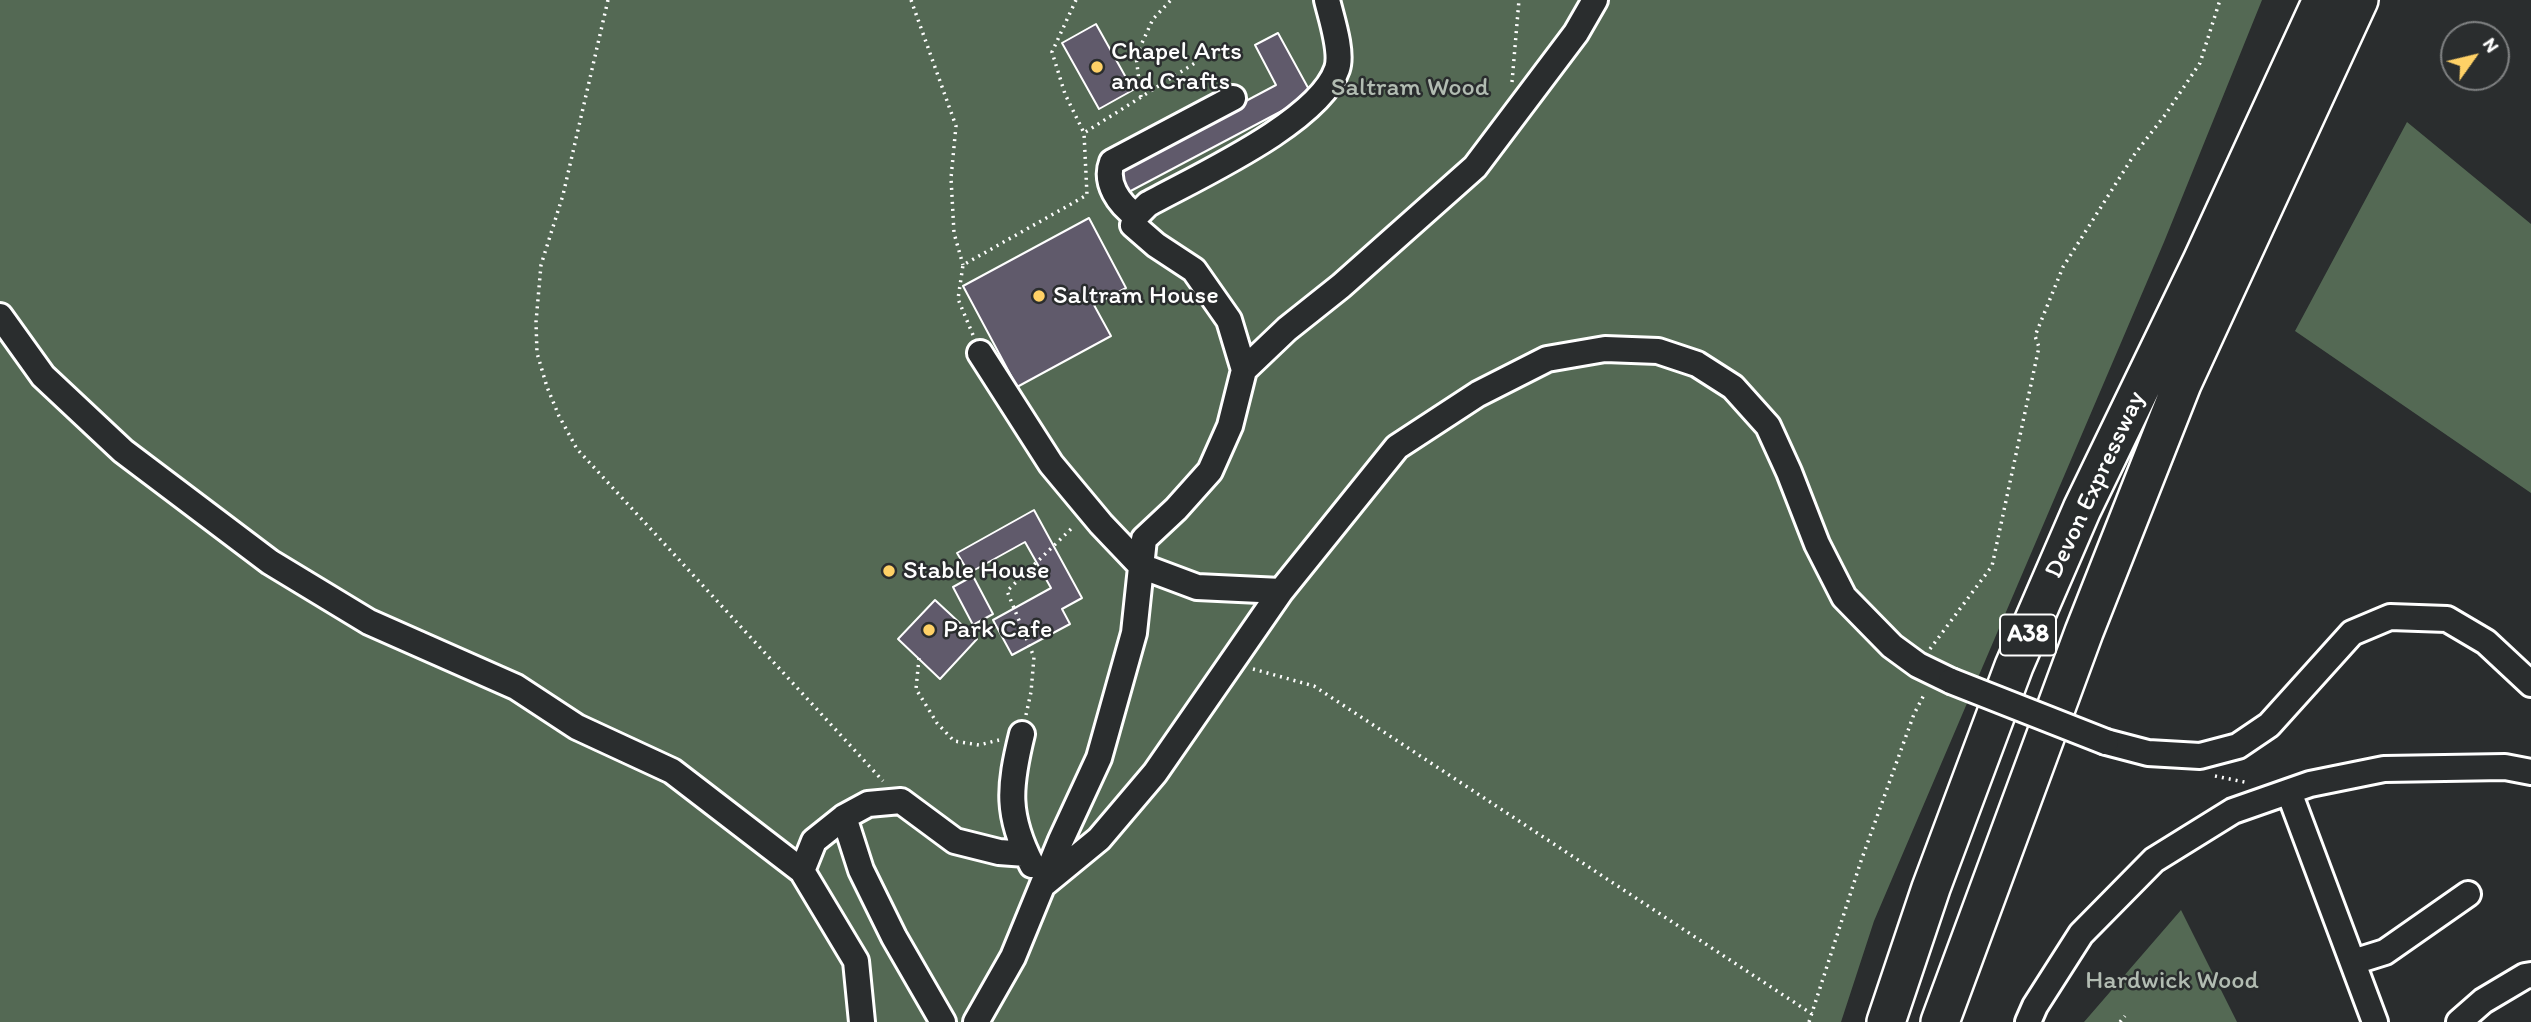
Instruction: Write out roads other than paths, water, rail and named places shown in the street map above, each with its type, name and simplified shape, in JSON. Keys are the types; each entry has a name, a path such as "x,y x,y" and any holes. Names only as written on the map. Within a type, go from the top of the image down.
{"highway":[{"name":"Devon Expressway","path":"1885,1022 1931,888 2014,666 2082,509 2202,261 2322,0"},
{"name":"Devon Expressway","path":"1940,1022 2074,658 2182,384 2359,0"},
{"name":"A38","path":"2140,490 2271,244 2387,0"}],"street":[{"path":"976,1022 1013,957 1061,840 1099,758 1134,633 1144,538 1177,509 1210,471 1230,426 1244,370 1229,320 1194,270 1156,245 1133,225 1136,216 1148,204 1284,128 1312,106 1338,67 1337,44 1327,0"},
{"path":"1244,370 1287,329 1350,278 1475,167 1576,33 1595,0"},
{"path":"1136,216 1117,198 1110,180 1112,162 1233,98"},
{"path":"0,316 43,376 123,451 270,562 369,622 516,687 577,727 672,771 802,871 856,961 862,1022"},
{"path":"1043,885 1099,839 1154,773 1281,591 1397,447 1478,394 1547,359 1605,349 1658,351 1697,364 1733,387 1768,426 1817,544 1844,597 1892,646 1918,665 1951,681 2106,742 2148,753 2200,756 2238,746 2269,725 2352,633 2390,617 2447,620 2486,642 2531,684"},
{"path":"980,353 1051,464 1141,566 1197,587 1281,591"},
{"path":"1022,734 1010,804 1026,854 1043,885"},
{"path":"2028,1022 2035,1006 2081,934 2154,860 2233,811 2310,784 2384,769 2505,767 2531,772"},
{"path":"2289,792 2375,1022"},
{"path":"802,871 814,841 844,817 868,804 901,801 955,841 999,852 1026,854"},
{"path":"844,817 861,870 894,937 943,1022"},
{"path":"2353,962 2385,952 2469,894"},
{"path":"2459,1022 2483,1001 2531,975"}],"place":[{"name":"Chapel Arts and Crafts","path":"1097,67"},
{"name":"Saltram House","path":"1039,296"},
{"name":"Stable House","path":"889,571"},
{"name":"Park Cafe","path":"929,630"}],"park label":[{"name":"Saltram Wood","path":"1410,88"},
{"name":"Hardwick Wood","path":"2172,981"}]}
